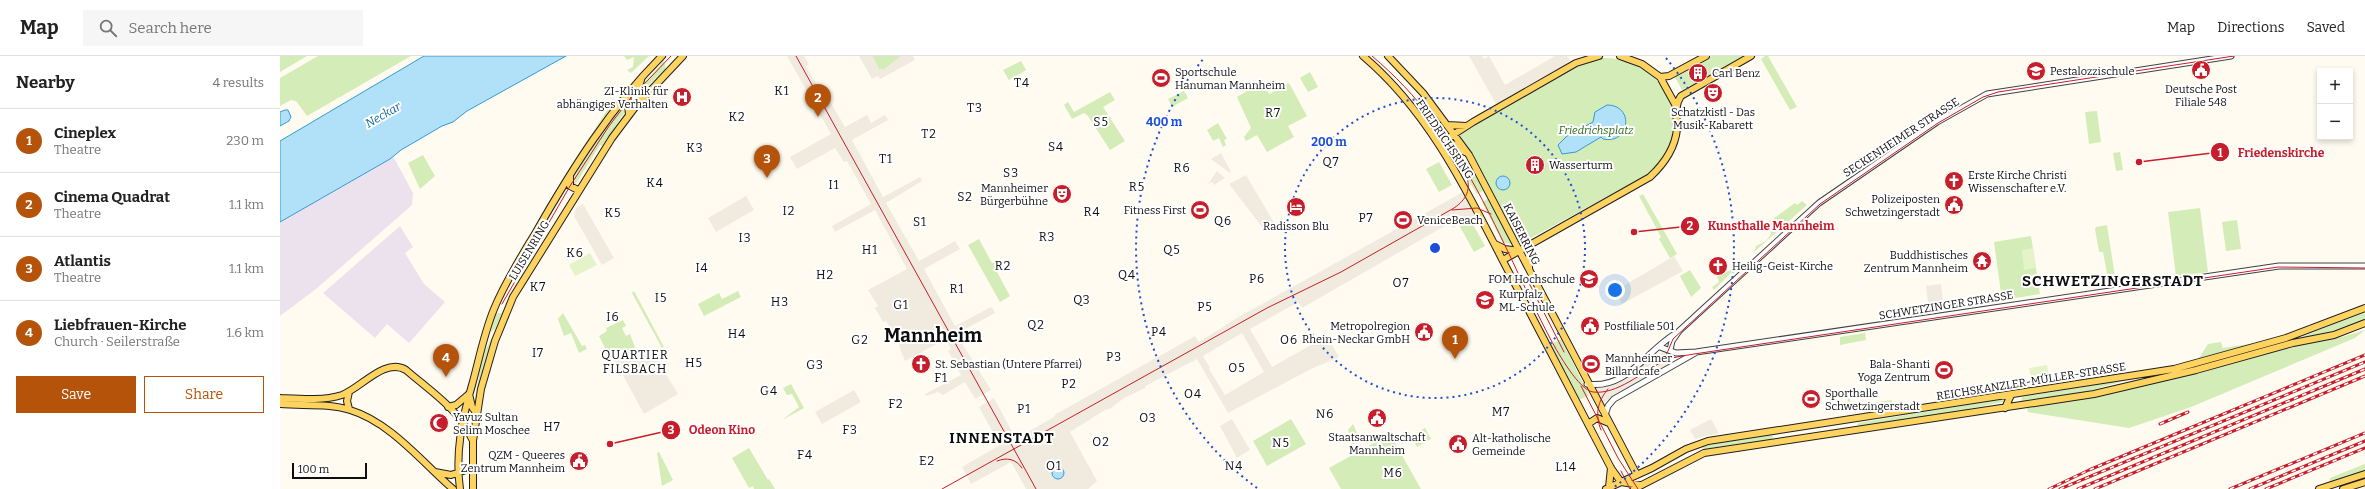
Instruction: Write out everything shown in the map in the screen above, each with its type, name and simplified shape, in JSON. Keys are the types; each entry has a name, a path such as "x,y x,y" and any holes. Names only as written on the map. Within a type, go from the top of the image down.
{"main road":[{"name":"LUISENRING","path":"460,489 460,436 462,421 493,310 513,271 570,174 627,93 662,56"},
{"name":"LUISENRING","path":"473,489 473,441 477,414 487,365 498,330 507,309 527,272 601,154 640,102 684,56"},
{"name":"FRIEDRICHSRING","path":"1363,56 1396,88 1439,144 1474,201 1495,244"},
{"name":"FRIEDRICHSRING","path":"1388,56 1423,93 1448,124 1469,155 1489,193"},
{"path":"1439,144 1466,126 1576,63 1599,56"},
{"path":"1620,56 1642,64 1660,77 1676,106"},
{"path":"1660,77 1669,76 1706,56"},
{"path":"1503,260 1642,181 1657,170 1667,158 1674,141 1676,106 1681,96 1752,56"},
{"path":"640,102 638,90 642,76"},
{"path":"627,93 629,115"},
{"path":"1448,124 1466,126"},
{"path":"1445,154 1455,134"},
{"path":"1439,144 1450,144 1469,155"},
{"path":"1445,154 1454,150 1463,151"},
{"path":"570,174 570,186 578,190"},
{"name":"KAISERRING","path":"1489,193 1587,384 1637,475"},
{"path":"1495,244 1505,249 1519,251"},
{"path":"1495,244 1611,468 1621,482 1635,487 1637,475"},
{"path":"1529,245 1529,270"},
{"name":"REICHSKANZLER-MÜLLER-STRASSE","path":"1608,488 1652,468 1693,446 1725,438 2012,395 2194,364 2286,338 2365,308"},
{"path":"493,310 507,309"},
{"name":"REICHSKANZLER-MÜLLER-STRASSE","path":"1635,487 1697,455 2072,398 2140,384 2292,343 2334,335 2365,323"},
{"path":"484,342 498,330"},
{"path":"280,398 325,398 342,395 389,367 398,367 406,370 448,407 462,421 473,441"},
{"path":"349,392 347,401 349,409"},
{"path":"448,407 456,405 469,394 472,407 477,414"},
{"path":"2005,408 2012,395"},
{"path":"280,404 349,409 364,415 386,430 453,489"},
{"path":"1588,424 1597,418 1609,423"},
{"path":"460,436 468,437 473,441"},
{"path":"1631,464 1640,468 1652,468"},
{"path":"433,472 448,475 472,468"},
{"path":"1608,488 1611,468"},
{"path":"2319,489 2365,474"},
{"path":"2343,489 2365,482"}],"street":[{"name":"SECKENHEIMER STRASSE","path":"1660,346 1679,331 1818,203 1937,122 1987,94 2231,56"},
{"name":"SCHWETZINGER STRASSE","path":"1660,346 1676,353 1696,352 2261,268 2286,266 2365,266"},
{"name":"SECKENHEIMER STRASSE","path":"1670,350 1672,341 1679,331"},
{"path":"1587,384 1604,385 1638,367 1660,346"},
{"name":"SCHWETZINGER STRASSE","path":"1605,415 1608,406 1614,399 1696,352"}],"shaded area":[{"path":"787,56 804,56 809,64 806,66 822,94 825,93 845,127 867,115 871,123 885,115 888,120 852,140 883,197 920,177 922,181 886,203 919,261 955,241 960,249 924,269 955,326 991,307 993,309 995,313 956,334 991,390 975,399 965,382 943,395 938,392 926,396 925,394 961,375 948,351 951,349 946,339 905,361 899,346 899,338 897,339 886,321 883,322 875,308 878,306 868,290 907,269 875,210 835,232 832,226 871,204 847,161 844,162 835,148 797,169 790,157 831,134"},
{"path":"859,56 872,56 879,69 883,70 901,56 913,56 915,60 880,79 878,76 872,79"},
{"path":"1469,56 1482,56 1484,59 1489,56 1505,85 1555,56 1567,56 1570,60 1565,65 1496,104"},
{"path":"1221,153 1231,172 1230,173 1211,159"},
{"path":"393,156 413,193 412,205 316,289 280,316 280,222"},
{"path":"1217,171 1225,178 1214,185 1212,182 1208,184"},
{"path":"1246,175 1276,226 1266,232 1229,184"},
{"path":"1463,192 1475,216 1453,228 1450,223 1302,308 1298,302 1250,329 1272,367 1327,336 1339,357 1311,369 1228,413 1197,359 1124,398 1110,409 1105,410 1070,432 1097,481 1088,489 1026,489 1011,462 971,484 962,467 1000,445 979,407 994,398 1016,439 1054,417 1056,414 1195,336 1199,342 1237,318","holes":["1242,333 1264,372 1225,395 1203,356"]},
{"path":"746,196 754,210 716,232 708,218"},
{"path":"583,204 614,258 602,265 574,216 576,208"},
{"path":"400,226 413,247 405,253 424,284 445,302 409,343 387,324 375,338 323,293"},
{"path":"1674,256 1683,271 1622,304 1615,291"},
{"path":"1941,284 1944,309 1929,311 1926,286"},
{"path":"1665,351 1672,365 1603,403 1596,389"},
{"path":"654,354 678,394 644,414 614,359"},
{"path":"854,390 861,402 822,424 815,412"},
{"path":"1232,419 1250,450 1237,458 1220,426"},
{"path":"1711,419 1719,433 1695,439 1690,430"}],"green space":[{"path":"280,56 307,56 280,72"},
{"path":"318,56 411,56 307,116 296,101 291,100 280,106 280,78"},
{"path":"624,56 649,56 631,73 627,70 633,67 634,57 627,60"},
{"path":"872,56 901,57 883,70 879,69"},
{"path":"1712,56 1746,56 1682,90 1675,77"},
{"path":"1768,56 1797,107 1790,110 1761,59"},
{"name":"Friedrichsplatz","path":"1602,58 1619,59 1635,65 1649,73 1660,84 1669,98 1674,113 1674,129 1670,146 1660,162 1647,175 1520,244 1459,134 1577,66"},
{"path":"663,59 666,69 644,89 641,85 659,67"},
{"path":"1021,61 1026,70 1009,80 1003,70"},
{"path":"1310,72 1318,87 1308,92 1300,78"},
{"path":"1262,82 1269,94 1289,83 1307,116 1288,126 1294,137 1267,152 1257,135 1246,141 1244,137 1251,128 1237,97"},
{"path":"1184,91 1188,98 1172,107 1168,99"},
{"path":"1110,92 1115,100 1103,107 1125,141 1110,150 1088,116 1084,113 1072,119 1064,105 1068,102 1074,112"},
{"path":"626,102 625,112 602,146 600,145 575,185 572,181 597,137 622,103"},
{"path":"609,107 611,108 573,163"},
{"path":"2097,111 2101,142 2089,144 2085,112"},
{"path":"1218,123 1227,139 1224,140 1226,145 1223,147 1219,138 1213,141 1207,130"},
{"path":"2120,152 2123,170 2116,171 2113,153"},
{"path":"1456,153 1459,153 1485,190 1477,194 1453,156"},
{"path":"423,155 435,176 420,189 408,163"},
{"path":"1439,162 1452,185 1439,192 1426,169"},
{"path":"1643,194 1677,254 1670,258 1659,239 1661,237 1639,196"},
{"path":"1490,198 1511,242 1510,244 1503,243 1482,202"},
{"path":"1802,201 1807,205 1754,252 1756,246 1766,241 1771,234 1769,227 1763,230 1762,227 1795,203 1797,205"},
{"path":"2200,208 2208,272 2176,276 2168,212"},
{"path":"1470,219 1485,246 1474,252 1459,225"},
{"path":"2237,220 2241,249 2226,251 2222,222"},
{"path":"2107,225 2116,283 2109,284 2103,252 2099,252 2095,229 2096,227"},
{"path":"2031,236 2040,294 2002,300 1994,242"},
{"path":"979,239 992,263 995,262 999,270 997,272 1010,296 1000,302 968,245"},
{"path":"2033,248 2036,268 2024,270 2022,250"},
{"path":"590,253 597,265 575,276 569,265"},
{"path":"1732,269 1732,272 1714,290 1712,287 1719,282 1717,277"},
{"path":"1690,270 1701,288 1691,297 1680,276"},
{"path":"634,291 664,347 662,348 632,293"},
{"path":"738,291 741,297 704,316 698,304 719,293 722,299"},
{"path":"2365,311 2365,320 2351,326 2325,335 2308,338 2302,337"},
{"path":"495,313 502,313 495,329 491,332"},
{"path":"563,313 582,346 585,345 587,349 579,353 571,333 564,336 558,319"},
{"path":"623,320 626,326 622,328 626,336 630,334 636,350 607,352 599,336 607,331 606,328"},
{"path":"2365,330 2355,338 2191,407 2129,428 2028,412 2027,408 2106,394 2290,347 2342,337"},
{"path":"1865,333 1866,340 1840,345 1840,337"},
{"path":"492,337 476,404 474,403 483,355"},
{"path":"1561,339 1589,395 1579,400 1550,345"},
{"path":"2221,342 2223,348 2255,343 2199,358 2208,344"},
{"path":"2047,365 2049,375 2031,378 2029,368"},
{"path":"2131,379 2088,391 2021,403 2022,397"},
{"path":"791,384 804,408 782,420 799,407 792,394 787,395 783,388"},
{"path":"1847,395 1849,395 1851,406 1892,400 1892,403 1849,409"},
{"path":"2008,398 2003,402 1949,413 1858,427 1858,423"},
{"path":"1291,419 1306,444 1267,466 1253,441"},
{"path":"1353,424 1360,440 1352,445 1348,430"},
{"path":"1425,428 1431,439 1417,447 1411,436"},
{"path":"1390,434 1421,489 1341,489 1329,468"},
{"path":"1772,434 1773,439 1704,449 1702,447 1727,440"},
{"path":"749,448 775,489 754,489 753,486 749,488 732,458"},
{"path":"659,452 673,480 662,486 657,453"},
{"path":"2365,464 2365,472 2329,485 2330,478"}],"water":[{"name":"Neckar","path":"424,56 566,56 467,111 453,122 442,126 401,150 390,159 280,222 280,141"},
{"path":"1607,105 1616,107 1622,111 1626,124 1624,131 1619,136 1612,139 1603,139 1601,137 1576,152 1562,154 1558,145 1567,136 1593,122 1595,112"},
{"path":"288,110 291,117 289,121 280,126 280,112"},
{"path":"1500,176 1506,176 1510,180 1510,186 1506,190 1500,190 1496,186 1496,180"},
{"path":"1056,467 1060,467 1064,473 1060,479 1056,479 1052,475 1052,471"}],"tram line":[{"path":"502,304 570,186 609,126 629,100 671,56"},
{"path":"796,56 1036,489"},
{"path":"1372,56 1404,87 1432,119 1455,153 1476,188 1495,225 1554,346 1575,378 1587,390 1593,392 1611,390 1629,382 1666,360 1694,354 2278,267 2365,268"},
{"path":"1659,363 1665,358 1673,339 1820,204 1938,123 1983,97 1998,92 2234,56"},
{"path":"942,489 1267,308 1341,272 1454,208 1465,198 1467,194 1468,180 1466,175"},
{"path":"1452,210 1477,208 1491,214"},
{"path":"1528,281 1564,352"},
{"path":"1581,386 1618,458 1638,489"},
{"path":"1601,430 1598,419 1598,409 1601,399 1608,389"},
{"path":"997,461 1008,459 1014,461 1022,468"},
{"path":"1621,471 1630,489"}],"railway":[{"path":"2049,489 2089,470 2365,355"},
{"path":"2060,489 2365,362"},
{"path":"2078,489 2365,369"},
{"path":"2095,489 2365,376"},
{"path":"2160,424 2188,412"},
{"path":"2230,489 2365,433"},
{"path":"2250,489 2365,441"},
{"path":"2266,489 2365,448"}],"place":[{"name":"Deutsche Post Filiale 548","path":"2201,70"},
{"name":"Pestalozzischule","path":"2036,71"},
{"name":"Carl Benz","path":"1698,73"},
{"name":"Sportschule Hanuman Mannheim","path":"1161,78"},
{"name":"Schatzkistl - Das Musik-Kabarett","path":"1713,93"},
{"name":"ZI-Klinik für abhängiges Verhalten","path":"682,97"},
{"name":"Cinema Quadrat","path":"818,117"},
{"name":"Friedenskirche","path":"2139,162"},
{"name":"Wasserturm","path":"1535,165"},
{"name":"Atlantis","path":"767,178"},
{"name":"Erste Kirche Christi Wissenschafter e.V.","path":"1954,181"},
{"name":"Mannheimer Bürgerbühne","path":"1062,194"},
{"name":"Polizeiposten Schwetzingerstadt","path":"1954,205"},
{"name":"Radisson Blu","path":"1296,207"},
{"name":"Fitness First","path":"1200,210"},
{"name":"VeniceBeach","path":"1403,220"},
{"name":"Kunsthalle Mannheim","path":"1634,232"},
{"name":"Buddhistisches Zentrum Mannheim","path":"1982,261"},
{"name":"Heilig-Geist-Kirche","path":"1718,266"},
{"name":"FOM Hochschule","path":"1589,279"},
{"name":"Kurpfalz ML-Schule","path":"1485,300"},
{"name":"Postfiliale 501","path":"1590,326"},
{"name":"Metropolregion Rhein-Neckar GmbH","path":"1424,332"},
{"name":"Cineplex","path":"1455,359"},
{"name":"St. Sebastian (Untere Pfarrei)","path":"921,364"},
{"name":"Mannheimer Billardcafe","path":"1591,364"},
{"name":"Bala-Shanti Yoga Zentrum","path":"1944,370"},
{"name":"Liebfrauen-Kirche","path":"446,377"},
{"name":"Sporthalle Schwetzingerstadt","path":"1811,399"},
{"name":"Staatsanwaltschaft Mannheim","path":"1377,418"},
{"name":"Yavuz Sultan Selim Moschee","path":"439,423"},
{"name":"Odeon Kino","path":"610,444"},
{"name":"Alt-katholische Gemeinde","path":"1458,444"},
{"name":"QZM - Queeres Zentrum Mannheim","path":"579,461"}],"district":[{"name":"T4","path":"1022,83"},
{"name":"K1","path":"782,91"},
{"name":"T3","path":"975,108"},
{"name":"R7","path":"1273,113"},
{"name":"K2","path":"737,117"},
{"name":"S5","path":"1101,122"},
{"name":"T2","path":"929,134"},
{"name":"S4","path":"1056,147"},
{"name":"K3","path":"695,148"},
{"name":"T1","path":"886,159"},
{"name":"Q7","path":"1331,162"},
{"name":"R6","path":"1182,168"},
{"name":"S3","path":"1011,173"},
{"name":"K4","path":"655,183"},
{"name":"I1","path":"834,185"},
{"name":"R5","path":"1137,187"},
{"name":"S2","path":"965,197"},
{"name":"I2","path":"789,211"},
{"name":"R4","path":"1092,212"},
{"name":"K5","path":"613,213"},
{"name":"P7","path":"1366,218"},
{"name":"Q6","path":"1223,221"},
{"name":"S1","path":"920,222"},
{"name":"R3","path":"1047,237"},
{"name":"I3","path":"745,238"},
{"name":"H1","path":"870,250"},
{"name":"Q5","path":"1172,250"},
{"name":"K6","path":"575,253"},
{"name":"R2","path":"1003,266"},
{"name":"I4","path":"702,268"},
{"name":"H2","path":"825,275"},
{"name":"Q4","path":"1127,275"},
{"name":"P6","path":"1257,279"},
{"name":"SCHWETZINGERSTADT","path":"2113,281"},
{"name":"O7","path":"1401,283"},
{"name":"K7","path":"538,287"},
{"name":"R1","path":"957,289"},
{"name":"I5","path":"661,298"},
{"name":"Q3","path":"1082,300"},
{"name":"H3","path":"780,302"},
{"name":"G1","path":"901,305"},
{"name":"P5","path":"1205,307"},
{"name":"I6","path":"613,317"},
{"name":"Q2","path":"1036,325"},
{"name":"P4","path":"1159,332"},
{"name":"H4","path":"737,334"},
{"name":"Mannheim","path":"933,335"},
{"name":"G2","path":"860,340"},
{"name":"O6","path":"1289,340"},
{"name":"I7","path":"538,353"},
{"name":"P3","path":"1114,357"},
{"name":"QUARTIER FILSBACH","path":"635,362"},
{"name":"H5","path":"694,363"},
{"name":"G3","path":"815,365"},
{"name":"O5","path":"1237,368"},
{"name":"F1","path":"941,378"},
{"name":"P2","path":"1069,384"},
{"name":"G4","path":"769,391"},
{"name":"O4","path":"1193,394"},
{"name":"F2","path":"896,404"},
{"name":"P1","path":"1024,409"},
{"name":"M7","path":"1501,412"},
{"name":"N6","path":"1325,414"},
{"name":"O3","path":"1148,418"},
{"name":"H7","path":"552,427"},
{"name":"F3","path":"850,430"},
{"name":"INNENSTADT","path":"1002,438"},
{"name":"O2","path":"1101,442"},
{"name":"N5","path":"1281,443"},
{"name":"F4","path":"805,455"},
{"name":"E2","path":"927,461"},
{"name":"O1","path":"1054,466"},
{"name":"N4","path":"1234,466"},
{"name":"L14","path":"1566,467"},
{"name":"M6","path":"1393,473"}]}
